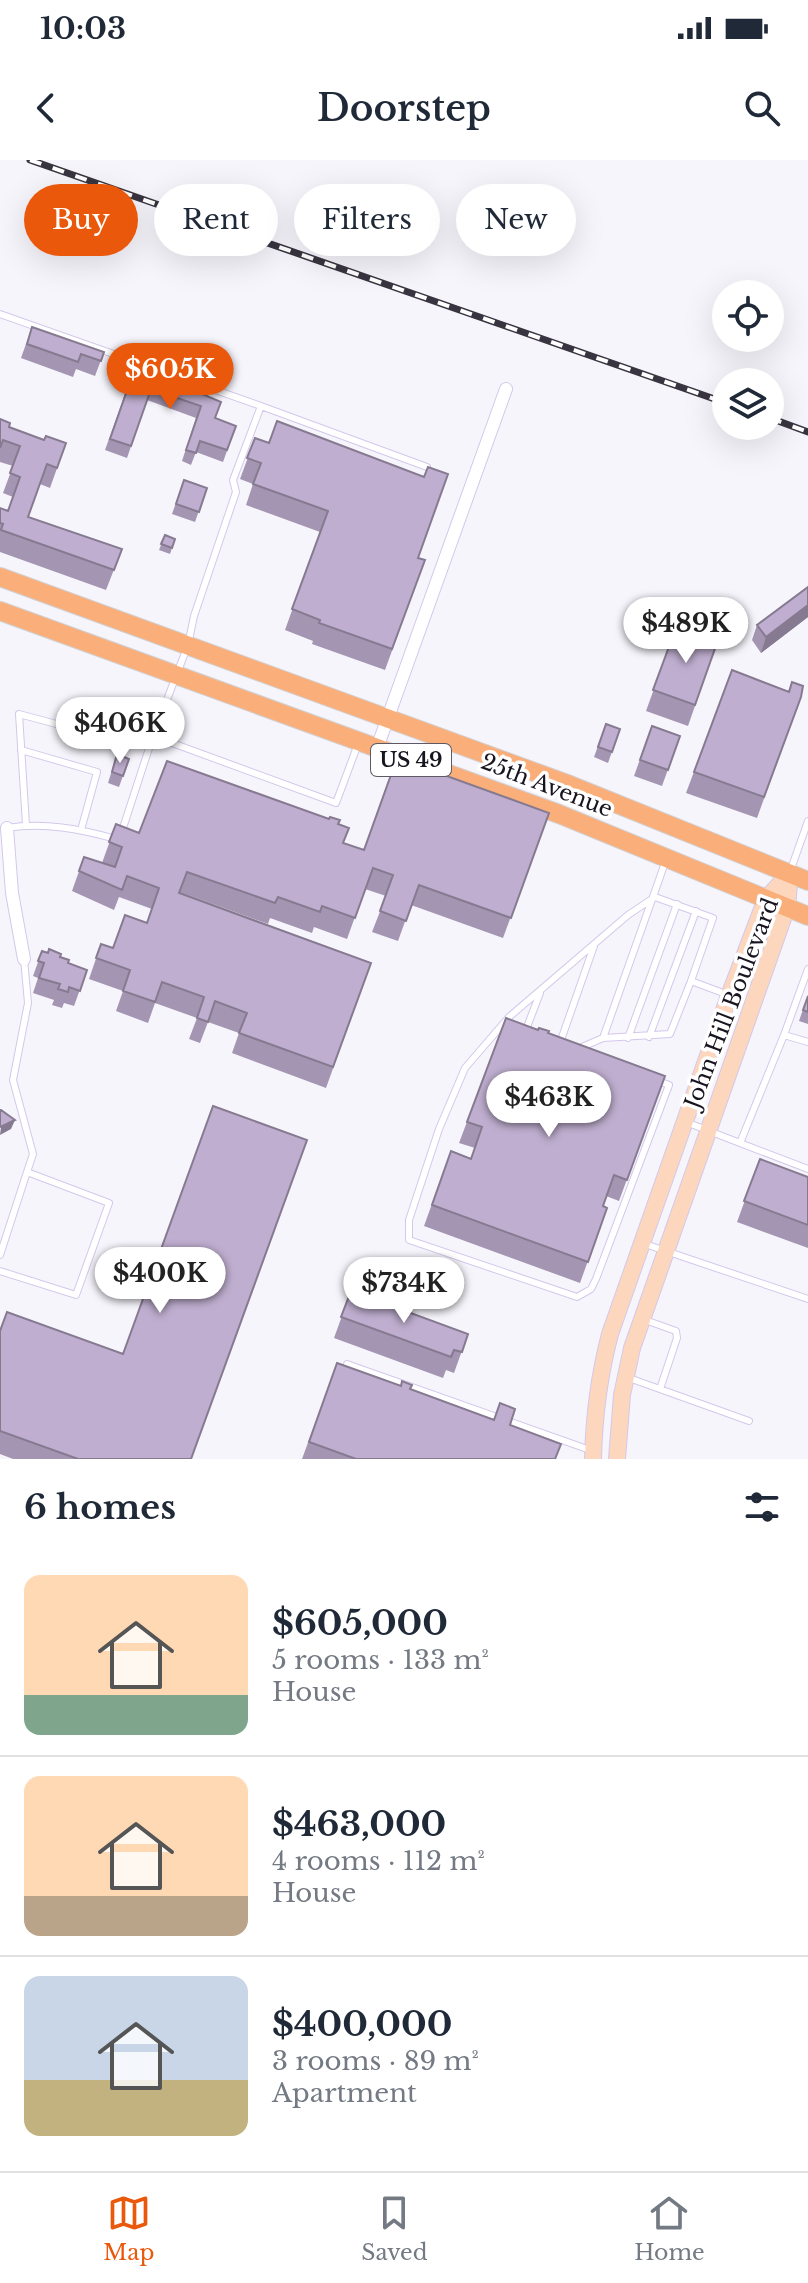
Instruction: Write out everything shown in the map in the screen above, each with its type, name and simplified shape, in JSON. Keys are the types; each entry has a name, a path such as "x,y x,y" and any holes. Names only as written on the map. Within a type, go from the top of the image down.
{"main road":[{"name":"25th Avenue","path":"0,577 570,785 808,881"},
{"name":"25th Avenue","path":"0,611 559,814 808,916"},
{"path":"559,814 570,785"}],"street":[{"path":"368,745 388,717 506,389"},
{"path":"7,828 6,892 24,959"},
{"name":"John Hill Boulevard","path":"593,1455 594,1418 610,1334 766,899 790,873"},
{"name":"John Hill Boulevard","path":"617,1459 625,1377 642,1319 787,907 790,873"}],"lane":[{"path":"0,314 427,467"},
{"path":"7,828 26,825 81,830 119,840 153,736 188,645 194,616 236,492 233,480 261,406"},
{"path":"26,825 19,714 90,733"},
{"path":"153,736 336,803 368,745"},
{"path":"21,750 97,772 81,830"},
{"path":"790,873 808,821"},
{"path":"603,1038 667,857"},
{"path":"550,1036 585,1048 603,1038 670,1034 713,918 655,897"},
{"path":"644,1076 669,1085 596,1279 586,1294 577,1297 415,1244 408,1236 409,1220 439,1129 465,1068 509,1017 628,915 655,897"},
{"path":"628,1038 677,904"},
{"path":"649,1037 696,911"},
{"path":"561,1040 595,943"},
{"path":"0,1255 33,1154 13,1080 28,1003 24,959"},
{"path":"740,1143 808,969"},
{"path":"691,981 729,996"},
{"path":"527,1027 541,989"},
{"path":"509,1017 538,1032"},
{"path":"784,1035 808,1042"},
{"path":"686,1122 808,1169"},
{"path":"0,1271 76,1295 109,1203 27,1172"},
{"path":"642,1243 808,1299"},
{"path":"642,1319 676,1331 677,1338 660,1389"},
{"path":"347,1364 593,1455"},
{"path":"625,1377 749,1421"}],"building":[{"path":"32,327 104,352 101,361 81,354 78,362 27,344"},
{"path":"132,364 221,402 215,418 236,426 227,450 200,441 196,453 186,450 201,406 151,389 131,446 110,439 131,379 127,378"},
{"path":"0,419 10,423 9,427 44,440 46,436 66,443 57,468 47,464 28,517 122,549 114,570 1,530 0,508 8,511 20,477 10,473 20,446 3,440 0,448"},
{"path":"277,421 424,477 428,467 448,474 418,558 425,560 392,649 319,623 320,620 292,609 328,511 253,484 261,463 247,458 255,438 269,443"},
{"path":"184,480 207,488 199,512 176,504"},
{"path":"165,535 175,539 172,548 161,544"},
{"path":"808,587 808,605 766,637 757,625"},
{"path":"677,625 718,640 695,705 653,690"},
{"path":"732,670 789,692 792,682 803,686 764,797 694,772"},
{"path":"606,724 620,729 612,752 598,747"},
{"path":"652,726 680,736 668,770 640,760"},
{"path":"117,754 129,759 123,776 112,772"},
{"path":"397,758 549,813 511,918 419,885 406,921 380,911 393,875 373,868 355,918 322,906 320,912 278,897 275,903 187,872 179,893 371,963 333,1067 239,1033 247,1013 215,1001 208,1022 197,1018 204,997 162,982 155,1002 123,991 130,970 96,958 101,944 113,948 125,915 147,923 159,888 127,876 122,890 79,871 84,857 115,867 122,847 109,842 116,824 139,833 167,761 329,819 340,820 338,824 349,828 343,843 364,850"},
{"path":"49,949 61,954 60,957 69,960 68,963 87,970 80,991 69,987 68,992 58,989 60,984 39,978 44,963 38,961 42,951 48,953"},
{"path":"506,1018 549,1031 665,1076 627,1180 614,1175 603,1206 607,1208 588,1262 432,1205 451,1151 471,1159 482,1127 467,1122"},
{"path":"213,1106 307,1140 191,1459 78,1459 0,1431 0,1331 7,1312 123,1354"},
{"path":"1,1110 15,1120 0,1127"},
{"path":"760,1159 808,1177 808,1225 744,1201"},
{"path":"351,1291 468,1334 462,1352 454,1350 451,1357 341,1317"},
{"path":"337,1363 401,1386 402,1381 412,1385 410,1389 494,1420 500,1403 515,1409 510,1425 561,1444 555,1459 356,1459 309,1442"}],"railway":[{"path":"30,160 712,398"},
{"path":"784,423 808,432"}]}
